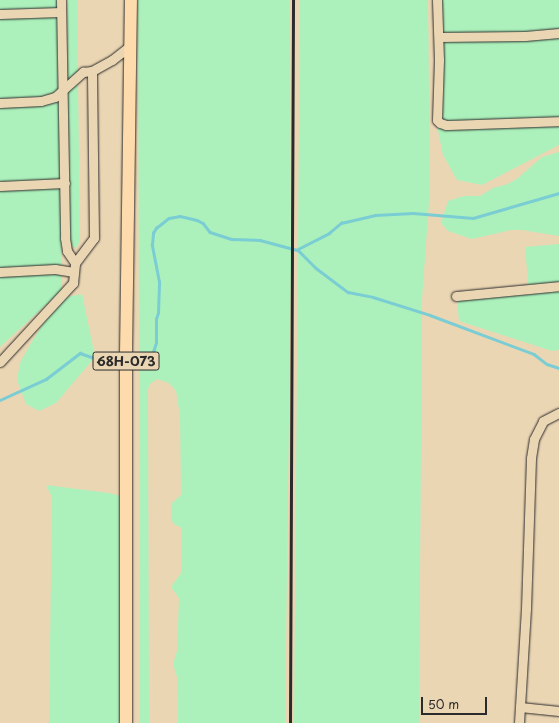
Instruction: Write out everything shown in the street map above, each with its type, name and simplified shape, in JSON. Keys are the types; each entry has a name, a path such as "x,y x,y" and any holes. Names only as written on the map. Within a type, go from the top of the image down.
{"main road":[{"name":"68Н-073","path":"126,723 126,354 131,0"}],"lane":[{"path":"61,0 65,238 67,251 75,267"},
{"path":"437,0 439,37 437,120 440,123 453,124 559,121"},
{"path":"0,14 61,12"},
{"path":"439,37 524,36 559,33"},
{"path":"0,103 41,101 55,97 83,72 92,71 112,60 130,46"},
{"path":"0,362 73,283 75,267 94,238 92,71"},
{"path":"0,186 65,183"},
{"path":"0,272 75,267"},
{"path":"456,296 559,286"},
{"path":"519,723 526,609 531,458 534,439 543,421 559,413"},
{"path":"520,708 559,711"}],"green space":[{"path":"0,0 58,0 62,290 0,347"},
{"path":"67,0 77,0 80,241 76,248 71,246 69,237"},
{"path":"138,0 290,0 291,267 285,723 178,723 177,677 173,664 177,651 179,598 171,587 181,573 182,528 174,524 171,519 171,504 181,495 180,416 176,391 169,383 157,379 150,384 148,389 149,723 140,723"},
{"path":"300,0 428,0 430,188 422,299 419,723 294,723"},
{"path":"438,0 559,0 559,145 482,185 457,180 443,155 436,121"},
{"path":"559,152 559,236 522,230 511,230 472,239 448,231 441,223 448,201 464,196 480,196 493,188 508,184 518,178 542,157"},
{"path":"559,244 559,350 552,351 459,321 457,300 529,293 525,247"},
{"path":"82,294 95,357 56,403 39,411 26,404 17,380 20,363 49,315 67,297"},
{"path":"46,485 109,493 120,496 122,503 121,723 49,723 52,497"}],"waterway":[{"path":"298,249 329,233 341,223 375,215 413,213 473,218 559,193"},
{"path":"142,363 152,355 156,343 159,282 152,245 153,233 156,228 169,218 180,216 197,220 203,223 210,232 232,239 260,240 298,250 316,268 348,292 373,297 430,315 534,354 547,364 559,368"},
{"path":"0,400 46,379 80,353 112,364"}],"railway":[{"path":"290,723 293,0"}]}
